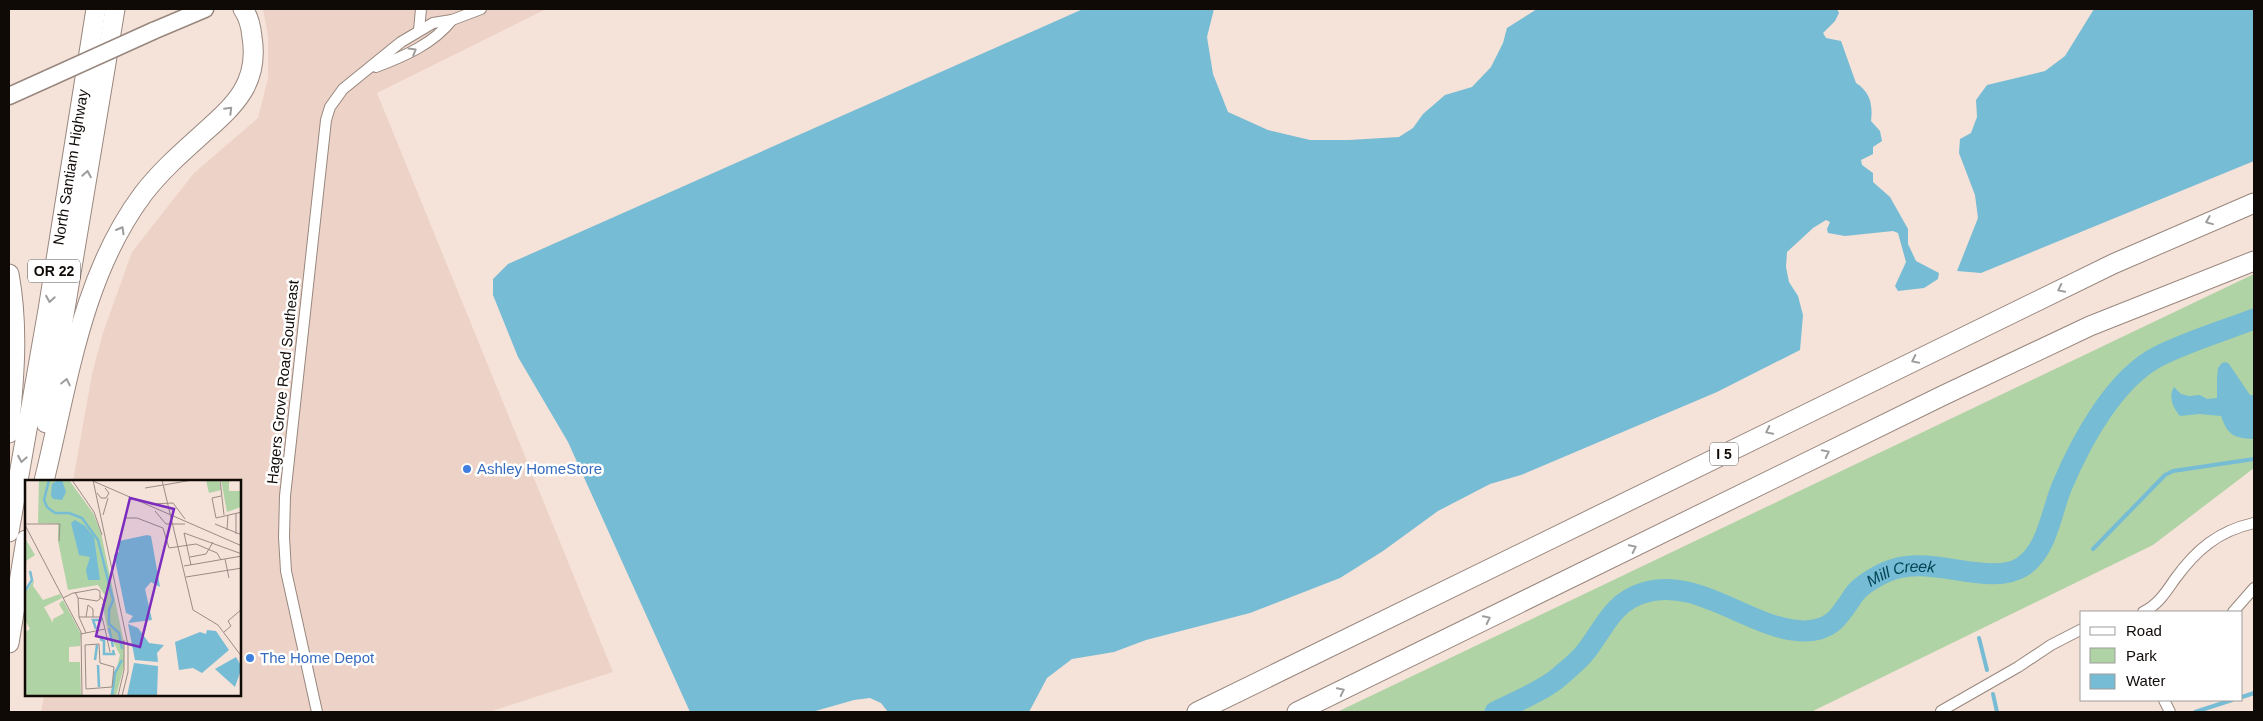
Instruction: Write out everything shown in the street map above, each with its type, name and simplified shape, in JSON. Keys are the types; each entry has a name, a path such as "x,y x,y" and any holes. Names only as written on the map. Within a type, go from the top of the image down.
{"highway":[{"name":"North Santiam Highway","path":"9,532 48,310 96,9"},
{"name":"North Santiam Highway","path":"36,480 115,9"},
{"path":"44,480 68,374 86,310 120,231 143,194 167,168 234,105 246,87 252,66 254,48 247,15 243,9"},
{"name":"I 5","path":"1197,712 2113,264 2254,203"},
{"path":"1297,712 1944,395 2081,330 2144,303 2254,261"},
{"path":"9,274 15,316 14,366 9,433"},
{"path":"9,643 24,558"}],"main road":[{"path":"9,96 205,9"}],"street":[{"path":"419,30 421,9"},
{"name":"Hagers Grove Road Southeast","path":"317,712 286,571 284,537 286,496 326,120 335,97 401,42 433,22 452,20 481,9"},
{"name":"Hagers Grove Road Southeast","path":"368,70 405,55 440,35 452,20"},
{"path":"2146,611 2162,597 2188,561 2203,546 2229,530 2254,523"},
{"path":"2235,611 2254,588"},
{"path":"1940,712 2018,667 2051,645 2080,630"}],"shaded area":[{"path":"263,9 546,9 377,93 613,672 489,712 41,712 44,696 241,696 241,480 73,480 92,374 103,333 132,252 194,173 258,118 268,78 268,36"}],"green space":[{"path":"2254,274 2254,468 2153,545 1811,712 1337,712"}],"water":[{"path":"1083,9 1214,9 1207,37 1213,74 1228,112 1268,130 1310,140 1349,140 1399,137 1413,128 1423,114 1445,95 1472,87 1491,67 1503,43 1507,28 1537,9 1837,9 1839,13 1835,21 1823,33 1826,38 1841,41 1856,83 1865,90 1870,99 1871,121 1880,131 1882,141 1873,147 1873,154 1861,160 1862,165 1873,173 1873,182 1890,197 1908,229 1908,244 1916,261 1939,273 1938,279 1924,288 1898,291 1895,286 1906,262 1898,233 1893,231 1845,236 1828,233 1827,229 1830,222 1826,220 1813,228 1787,252 1786,267 1789,282 1798,296 1803,315 1800,350 1717,392 1521,475 1490,484 1438,511 1383,551 1340,578 1250,613 1146,640 1114,652 1072,659 1047,678 1029,712 888,712 881,703 870,698 854,700 812,712 690,712 568,442 518,357 493,295 493,279 508,264"},
{"path":"2094,9 2254,9 2254,161 1981,273 1957,271 1978,218 1975,195 1959,153 1960,139 1971,133 1977,117 1976,100 1987,85 2045,71 2065,56"},
{"path":"2226,362 2250,395 2254,395 2254,439 2233,435 2226,428 2221,416 2199,414 2180,416 2173,406 2171,395 2174,387 2181,394 2189,396 2200,395 2207,399 2217,398 2218,368 2222,363"}],"waterway":[{"name":"Mill Creek","path":"1495,712 1537,692 1559,677 1584,654 1617,609 1633,597 1643,593 1664,589 1684,591 1704,597 1765,623 1785,629 1805,631 1815,630 1831,623 1860,588 1875,577 1893,569 1929,566 1995,574 2010,572 2022,567 2031,560 2043,541 2062,486 2089,431 2101,412 2128,379 2143,366 2159,356 2254,319"},
{"path":"2093,549 2165,475 2173,471 2254,459"},
{"path":"1979,638 1987,670"},
{"path":"2243,697 2254,693"},
{"path":"1993,694 1997,712"},
{"path":"2195,712 2229,701"}],"place":[{"name":"Ashley HomeStore","path":"467,469"},
{"name":"The Home Depot","path":"250,658"}]}
